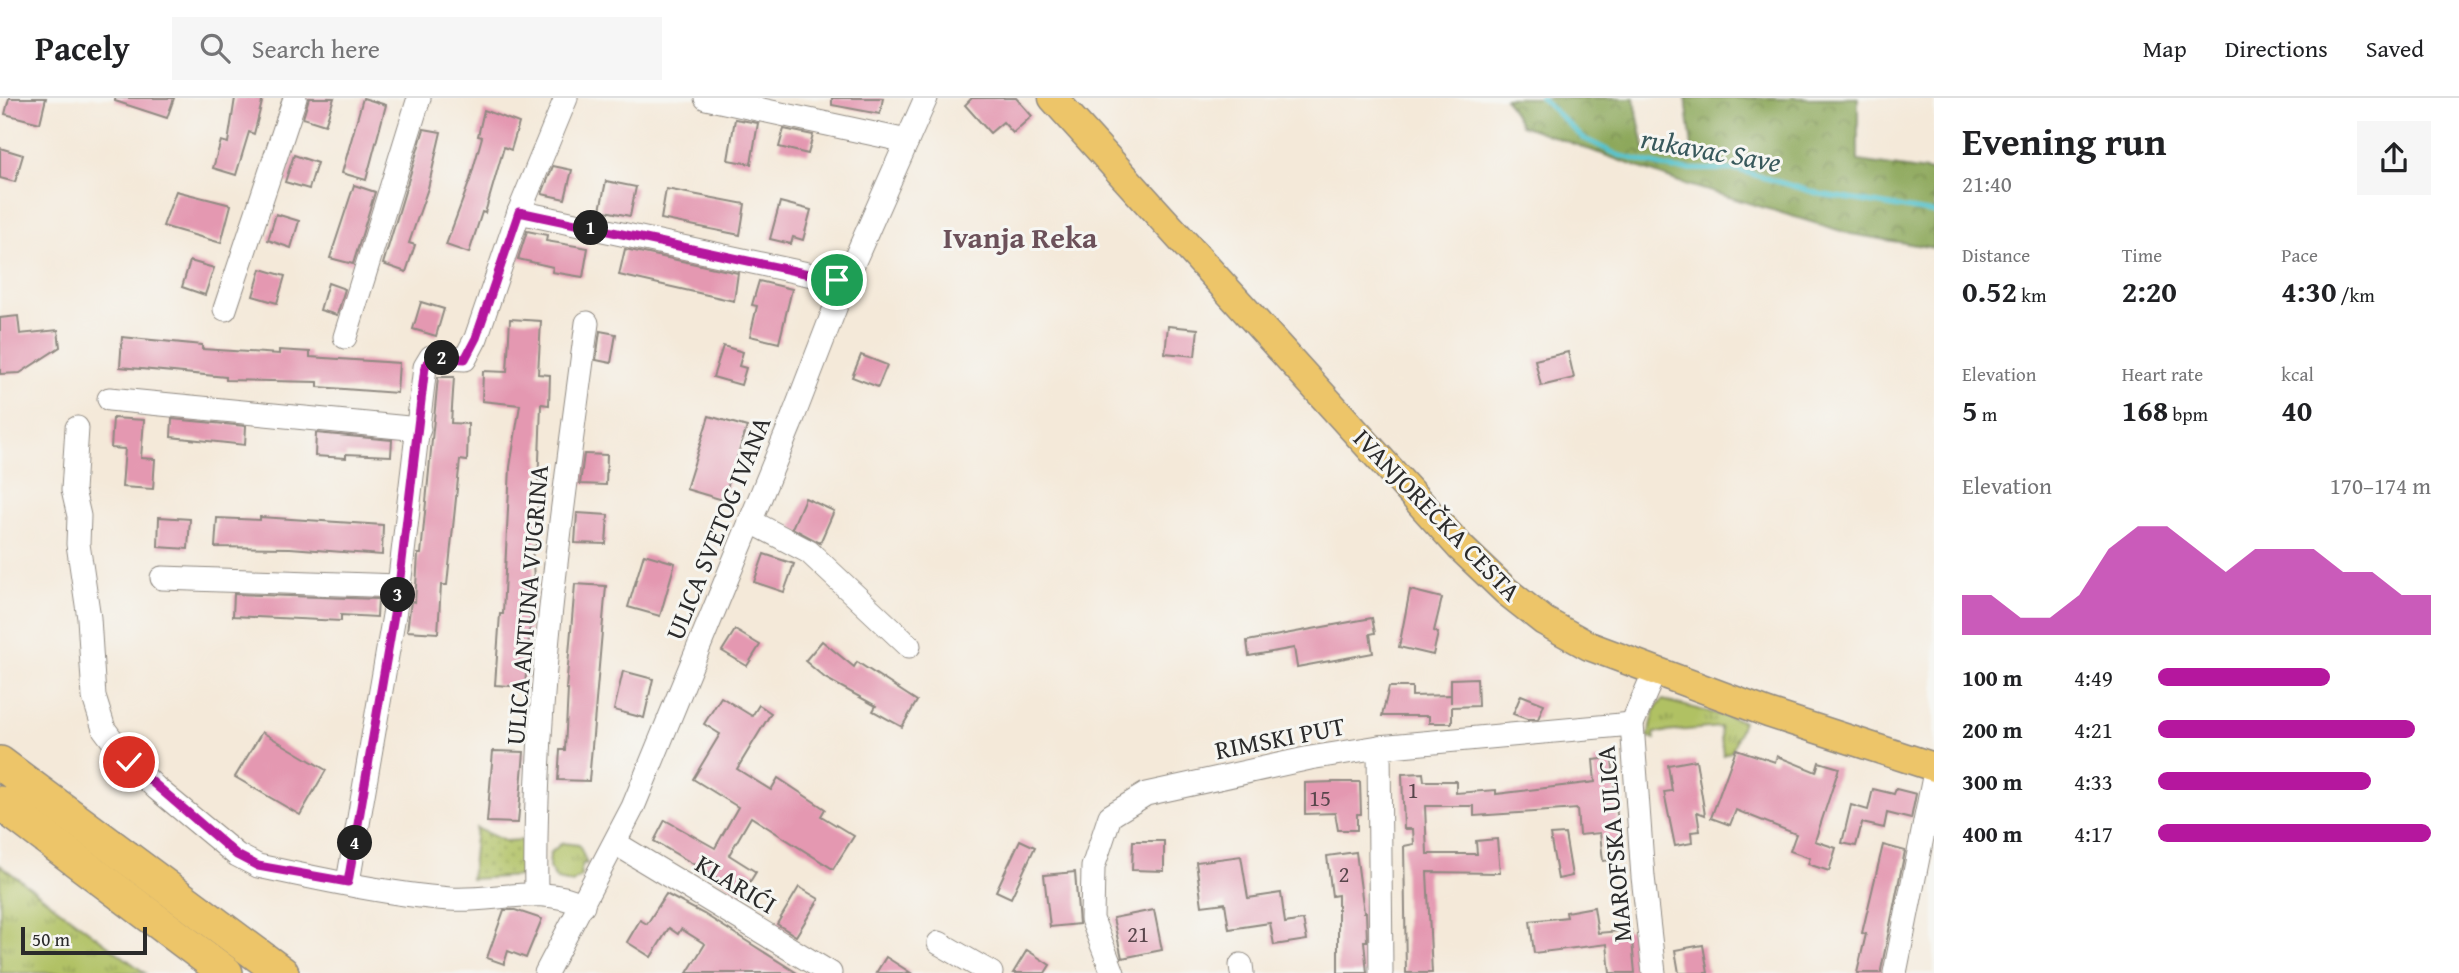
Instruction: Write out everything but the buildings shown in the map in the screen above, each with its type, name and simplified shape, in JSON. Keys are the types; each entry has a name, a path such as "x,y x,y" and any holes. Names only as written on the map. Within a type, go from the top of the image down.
{"highway":[{"path":"0,738 52,783 72,816"},
{"path":"0,763 282,973"},
{"path":"0,803 226,973"}],"main road":[{"name":"IVANJOREČKA CESTA","path":"1052,98 1506,591 1554,627 1589,646 1654,673 1934,767"}],"street":[{"path":"225,309 295,98"},
{"path":"345,337 419,98"},
{"path":"348,882 399,586 425,367 431,357 465,359 476,338 519,212 566,98"},
{"path":"706,98 907,141"},
{"name":"ULICA SVETOG IVANA","path":"546,973 615,843 646,777 845,282 926,98"},
{"path":"519,212 845,282"},
{"name":"ULICA ANTUNA VUGRINA","path":"536,893 536,830 552,580 587,323"},
{"path":"109,399 418,429"},
{"path":"77,428 73,489 79,516 78,544 89,618 94,697 104,729 129,762 156,788 237,855 258,866 448,898 499,899 536,893 563,897 583,905"},
{"path":"750,521 809,552 909,646"},
{"path":"162,578 399,586"},
{"name":"MAROFSKA ULICA","path":"1654,673 1632,724 1643,877 1654,973"},
{"name":"RIMSKI PUT","path":"1112,973 1092,919 1093,867 1110,816 1146,794 1310,758 1379,747 1632,724"},
{"path":"1379,747 1381,973"},
{"path":"1895,973 1934,777"},
{"name":"KLARIĆI","path":"615,843 830,973"},
{"path":"939,943 991,973"}],"green space":[{"path":"1505,98 1634,98 1645,151 1693,156 1686,98 1858,98 1858,161 1934,172 1934,248 1851,234 1682,183 1521,125"},
{"path":"1663,700 1743,721 1732,751 1723,755 1720,727 1654,733 1655,740 1648,737 1656,707"},
{"path":"476,828 504,841 525,840 522,876 471,879"},
{"path":"562,843 579,845 587,864 583,863 580,874 582,876 572,883 557,880 549,868 550,853"},
{"path":"0,865 145,973 0,973"}],"waterway":[{"name":"rukavac Save","path":"1541,98 1583,138 1618,155 1673,169 1738,170 1820,194 1934,213"}],"district":[{"name":"Ivanja Reka","path":"1020,238"}],"route":[{"path":"129,762 237,855 258,866 348,882 399,586 425,367 431,357 465,359 476,338 519,212 837,280"}]}
